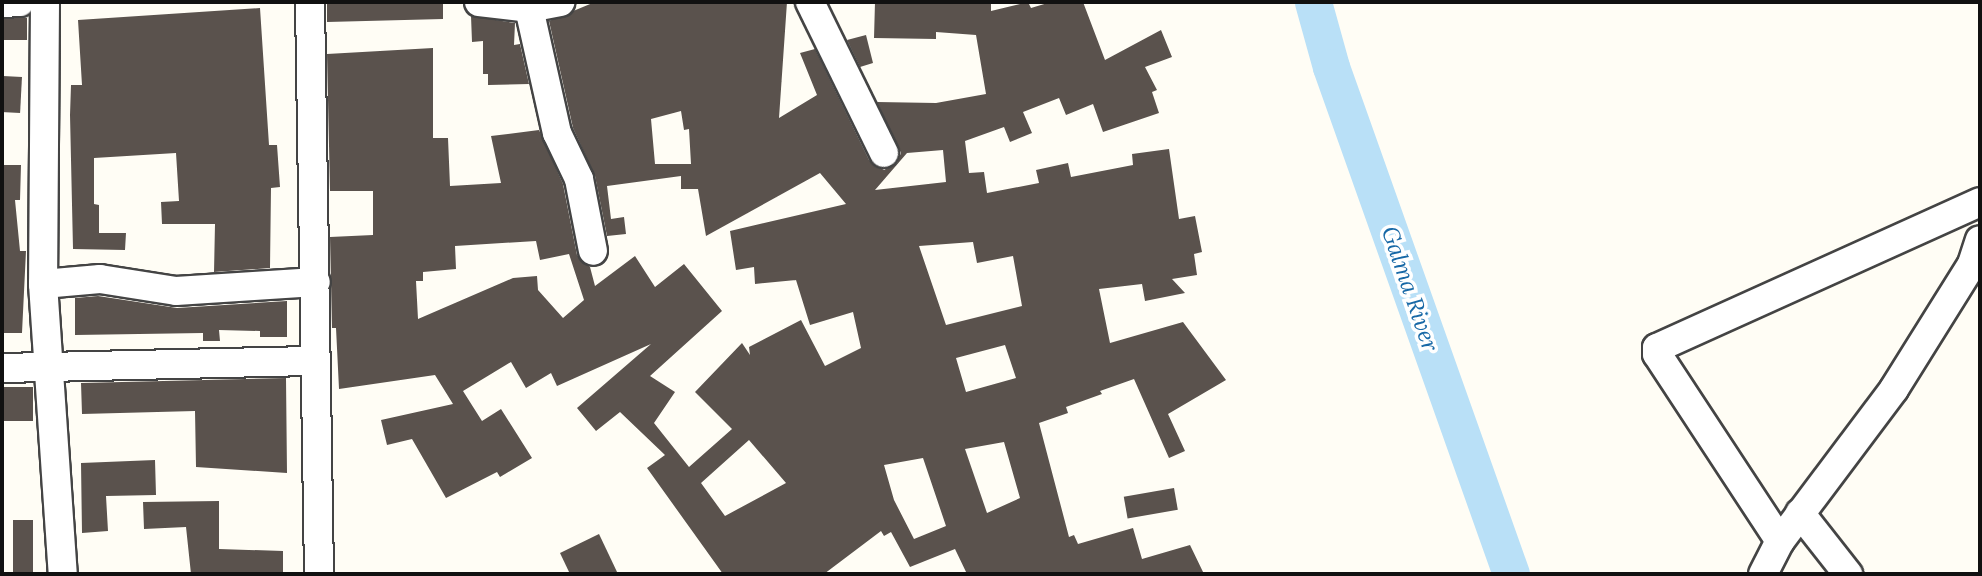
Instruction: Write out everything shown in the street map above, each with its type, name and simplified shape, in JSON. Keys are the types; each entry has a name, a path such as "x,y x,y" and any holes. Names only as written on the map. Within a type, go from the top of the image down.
{"street":[{"path":"2,3 20,2"},
{"path":"45,2 43,284 63,574"},
{"path":"310,2 319,574"},
{"path":"479,2 529,8 560,2"},
{"path":"810,2 884,153"},
{"path":"529,8 556,133 579,179 593,251"},
{"path":"1780,541 1657,354 1657,348 1980,202"},
{"path":"1763,574 1780,541 1894,389 1972,264 1980,240"},
{"path":"43,284 100,279 176,291 316,282"},
{"path":"2,369 315,361"},
{"path":"1800,513 1848,574"}],"building":[{"path":"327,2 443,3 443,19 327,22"},
{"path":"595,2 787,2 779,118 817,95 800,53 815,49 869,160 884,170 897,163 901,153 877,102 936,103 986,94 976,35 936,32 936,39 874,38 875,2 991,2 991,11 1028,2 1031,8 1051,2 1083,2 1105,60 1161,30 1172,57 1145,67 1157,90 1152,92 1159,113 1103,132 1093,104 1066,115 1059,98 1023,112 1032,133 1010,142 1004,127 965,141 969,173 984,172 987,193 1039,183 1036,170 1068,163 1071,177 1133,165 1132,154 1169,149 1179,219 1195,216 1202,252 1194,254 1197,275 1172,279 1185,293 1145,301 1142,284 1099,289 1110,343 1183,322 1226,380 1168,414 1185,451 1169,458 1134,379 1100,391 1102,394 1066,407 1068,413 1039,423 1069,537 1074,535 1078,544 1133,528 1142,559 1190,545 1204,574 967,574 955,549 910,567 891,532 884,536 881,531 824,574 723,574 647,468 665,455 620,412 596,431 577,408 651,344 557,386 551,373 526,388 511,362 463,391 482,421 501,409 532,458 500,477 497,472 446,498 412,439 387,445 381,420 453,404 435,375 339,389 336,328 332,328 330,237 373,235 373,191 330,191 327,54 433,48 433,138 448,138 450,186 501,183 491,136 539,130 563,184 577,255 590,267 595,286 635,256 655,287 684,264 722,311 650,376 675,392 654,423 689,467 732,429 695,392 742,343 750,355 749,347 801,320 825,366 861,348 853,312 810,325 796,280 755,284 754,267 736,270 730,231 846,204 820,173 706,236 698,189 681,189 681,176 607,186 611,219 624,217 626,234 607,236 595,176 573,128 549,21","holes":["681,111 684,130 689,129 691,164 655,164 651,119","943,150 946,182 875,190 907,153","536,241 540,260 569,254 584,300 563,318 538,290 537,276 513,278 418,319 416,281 423,281 423,272 456,269 455,246","973,242 977,263 1013,256 1022,306 946,325 919,246","1005,345 1016,378 966,392 956,358","749,440 786,483 725,516 701,483","1004,442 1020,498 987,513 965,449","923,458 946,526 914,539 894,500 884,465"]},
{"path":"260,8 269,145 277,145 280,187 271,188 270,268 214,272 215,224 162,224 161,202 179,201 176,153 94,158 94,204 99,205 99,233 126,233 125,250 73,249 70,115 71,85 82,85 78,20"},
{"path":"471,16 515,23 514,45 520,44 529,84 488,85 488,74 483,74 483,41 472,42"},
{"path":"2,18 27,18 27,40 2,40"},
{"path":"866,35 873,63 860,67 847,40"},
{"path":"3,76 22,77 20,113 2,112"},
{"path":"2,165 21,165 20,200 15,200 20,251 26,251 22,333 2,333"},
{"path":"98,296 177,308 287,301 287,337 260,337 260,331 219,330 220,341 203,341 203,333 75,335 75,298"},
{"path":"286,378 287,473 196,467 195,411 82,414 81,383"},
{"path":"2,387 33,387 33,421 2,421"},
{"path":"155,460 156,495 106,496 108,531 82,533 81,463"},
{"path":"1174,488 1178,510 1128,519 1124,497"},
{"path":"219,501 219,549 283,551 283,574 191,574 186,527 144,529 143,502"},
{"path":"13,520 33,520 33,574 13,574"},
{"path":"599,534 618,574 570,574 560,553"}],"waterway":[{"name":"Galma River","path":"1313,2 1331,67 1511,574"}]}
